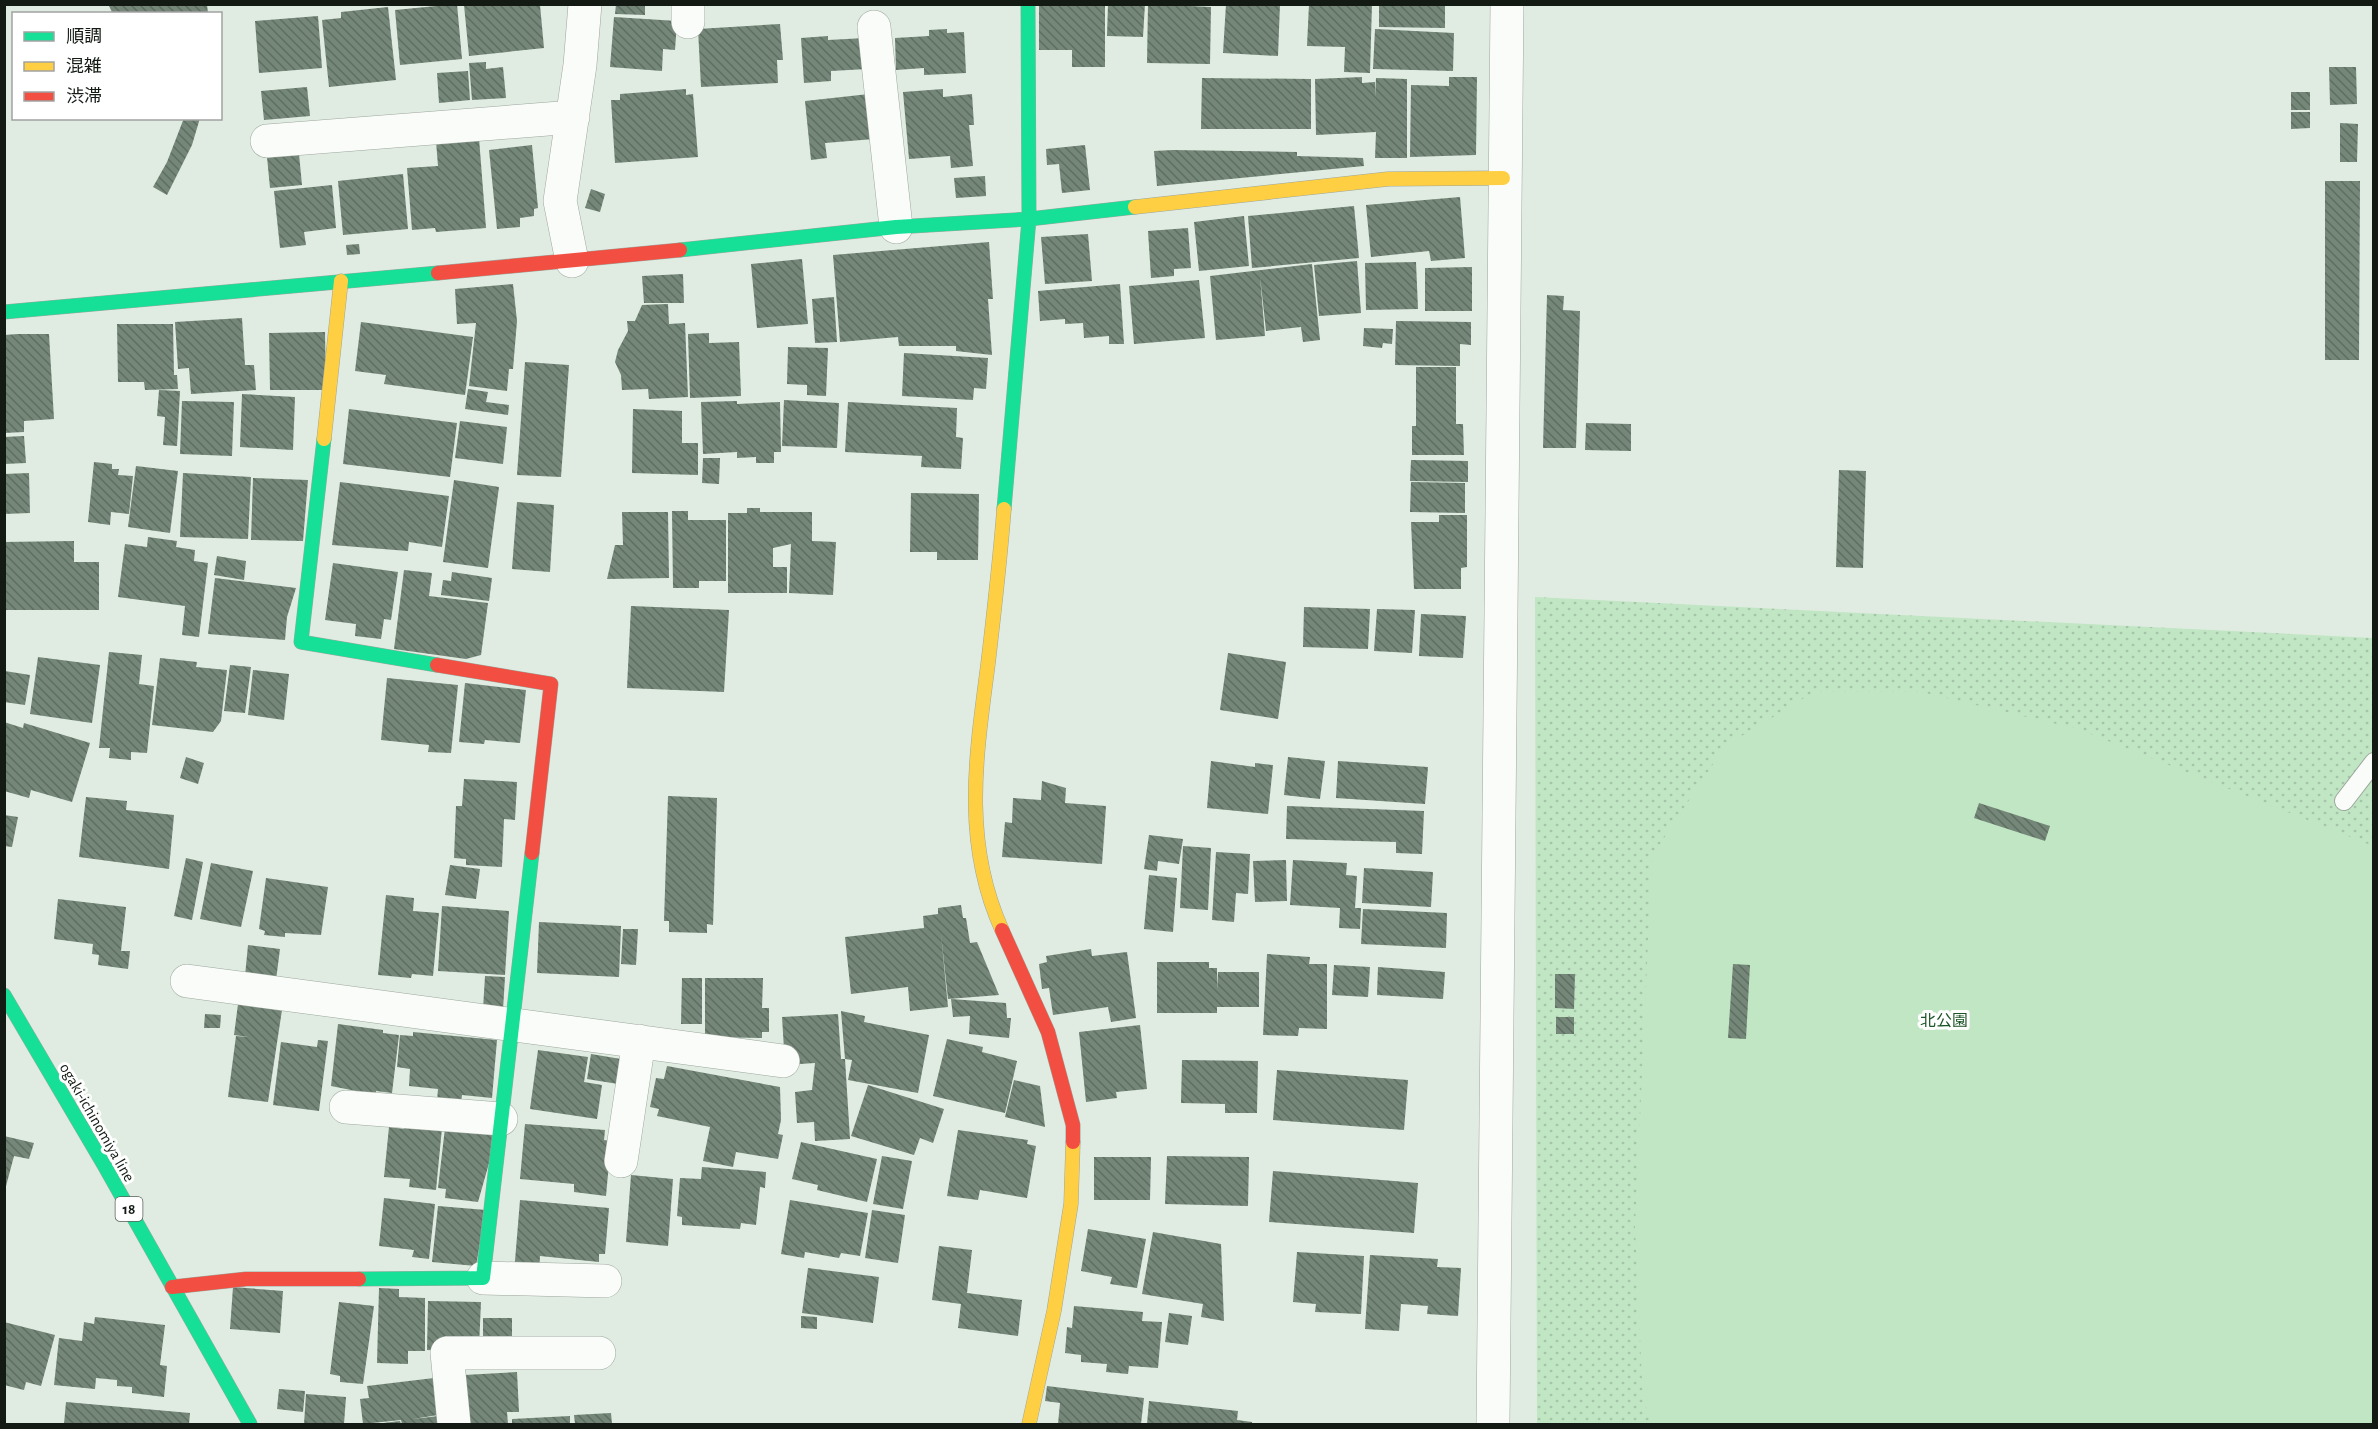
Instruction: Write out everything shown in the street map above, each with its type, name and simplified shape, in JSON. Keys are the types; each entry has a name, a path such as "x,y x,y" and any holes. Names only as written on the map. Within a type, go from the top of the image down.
{"street":[{"path":"572,261 560,201 573,117 585,4"},
{"path":"1028,4 1029,219 998,580 974,773 978,855 993,911 1048,1032 1073,1125 1071,1204 1054,1311 1029,1425"},
{"path":"1493,1425 1503,178 1507,4"},
{"path":"874,27 896,227"},
{"path":"267,141 573,117"},
{"path":"4,312 572,261 896,227 1029,219 1388,179 1503,178"},
{"path":"341,281 301,642 551,684 483,1278"},
{"path":"187,981 783,1061"},
{"name":"ogaki-ichinomiya line","path":"4,995 250,1425"},
{"path":"621,1161 639,1041"},
{"path":"346,1107 501,1119"},
{"path":"172,1287 246,1279 483,1278 605,1281"},
{"path":"454,1425 447,1353 599,1353"}],"lane":[{"path":"2344,801 2373,762"}],"green space":[{"name":"北公園","path":"1535,597 2373,638 2373,1424 1537,1424"},
{"name":"北公園","path":"1814,692 1921,692 2078,729 2373,846 2373,1424 1657,1424 1643,1403 1635,1227 1652,856 1725,746"}],"building":[{"path":"108,4 207,4 208,12 112,12"},
{"path":"457,4 462,59 400,65 395,10"},
{"path":"616,4 645,4 645,15 615,14"},
{"path":"1039,4 1105,4 1105,67 1072,67 1072,50 1039,50"},
{"path":"1108,4 1145,4 1143,37 1107,36"},
{"path":"1148,4 1211,7 1210,64 1147,63"},
{"path":"1226,4 1280,4 1278,56 1223,53"},
{"path":"1309,4 1372,4 1370,73 1344,72 1345,47 1307,46"},
{"path":"1379,4 1445,4 1445,28 1379,27"},
{"path":"464,5 540,5 544,48 469,56"},
{"path":"388,7 396,80 329,87 322,20 341,18 341,12"},
{"path":"318,16 322,68 259,73 255,21"},
{"path":"614,17 677,21 675,50 663,49 662,71 610,67"},
{"path":"780,24 783,60 777,60 778,83 701,87 698,29"},
{"path":"947,29 947,33 964,32 966,73 924,75 924,68 896,70 895,38 929,36 929,30"},
{"path":"1375,29 1454,33 1453,71 1373,69"},
{"path":"828,36 828,40 865,38 867,69 831,71 831,81 804,83 801,38"},
{"path":"486,62 486,69 503,67 506,98 472,100 469,63"},
{"path":"2329,67 2356,67 2357,104 2330,105"},
{"path":"468,71 470,100 439,103 437,73"},
{"path":"1362,77 1362,83 1375,82 1375,97 1376,78 1407,79 1407,158 1375,158 1376,132 1316,135 1315,79"},
{"path":"1449,77 1477,77 1476,155 1410,157 1411,85 1449,86"},
{"path":"1202,78 1311,79 1311,129 1201,129"},
{"path":"307,87 310,116 264,120 261,91"},
{"path":"686,89 686,95 693,94 698,157 615,163 611,100 620,100 620,94"},
{"path":"943,89 943,97 972,94 974,125 969,125 973,166 951,168 950,156 909,159 903,92"},
{"path":"2291,92 2310,92 2310,110 2291,110"},
{"path":"869,94 874,139 825,143 827,158 811,160 805,101"},
{"path":"2291,112 2310,112 2310,128 2291,129"},
{"path":"183,120 199,120 192,145 167,195 153,187 167,162"},
{"path":"2340,123 2358,124 2357,162 2340,162"},
{"path":"479,138 486,228 436,232 435,228 412,230 407,168 438,166 436,141"},
{"path":"532,145 538,208 534,209 534,216 520,218 520,227 497,229 489,150"},
{"path":"1085,145 1090,190 1062,193 1059,164 1047,165 1046,149"},
{"path":"1154,151 1297,152 1297,156 1363,158 1364,166 1157,186"},
{"path":"299,154 302,185 270,188 267,157"},
{"path":"403,174 408,229 343,235 338,181"},
{"path":"985,176 986,196 956,198 954,178"},
{"path":"2325,181 2360,181 2359,360 2325,360"},
{"path":"332,185 336,228 304,232 306,245 280,248 274,191"},
{"path":"591,189 605,194 600,212 585,208"},
{"path":"1460,197 1465,258 1431,261 1429,251 1371,257 1366,205"},
{"path":"1354,206 1359,258 1252,268 1248,216"},
{"path":"1244,216 1249,266 1199,271 1194,222"},
{"path":"1188,228 1191,268 1174,269 1174,276 1151,278 1148,231"},
{"path":"1088,234 1092,281 1045,284 1041,237"},
{"path":"989,242 993,299 988,299 992,355 956,351 956,346 899,346 898,337 840,342 833,255"},
{"path":"359,244 360,254 347,255 346,245"},
{"path":"802,259 808,324 757,328 751,264"},
{"path":"1357,261 1361,313 1319,316 1314,265"},
{"path":"1416,262 1418,309 1366,310 1365,263"},
{"path":"1312,264 1320,340 1303,342 1301,327 1266,331 1260,276 1265,336 1216,340 1210,276"},
{"path":"1472,267 1472,311 1425,311 1425,268"},
{"path":"683,274 684,303 644,303 642,276"},
{"path":"1199,280 1205,338 1134,344 1129,286"},
{"path":"513,284 517,321 513,369 509,369 507,391 469,386 476,323 457,324 455,289"},
{"path":"1120,284 1124,344 1109,344 1109,336 1084,338 1083,323 1065,324 1065,319 1040,321 1038,291"},
{"path":"1547,295 1564,296 1563,310 1580,311 1576,448 1543,448"},
{"path":"834,297 837,342 815,343 812,299"},
{"path":"668,304 669,324 685,323 688,397 649,399 648,389 622,390 621,375 615,362 618,350 628,331 627,321 635,321 642,305"},
{"path":"242,318 245,365 254,365 256,390 191,394 189,368 178,369 175,322"},
{"path":"1396,321 1471,322 1471,345 1460,344 1460,366 1395,365"},
{"path":"361,322 473,337 465,395 384,384 386,375 355,371"},
{"path":"117,324 173,324 174,375 177,375 178,389 145,390 144,382 118,382"},
{"path":"1364,328 1393,329 1392,344 1383,343 1382,348 1363,346"},
{"path":"325,332 326,390 270,390 269,333"},
{"path":"709,333 709,343 739,342 741,396 690,398 688,334"},
{"path":"49,334 54,419 24,421 24,432 4,433 4,335"},
{"path":"788,347 828,348 826,396 807,395 807,385 787,384"},
{"path":"904,353 988,358 986,389 974,388 973,400 902,396"},
{"path":"525,362 569,365 561,477 517,475"},
{"path":"1416,367 1456,367 1456,424 1463,424 1464,455 1412,455 1412,426 1416,426"},
{"path":"468,389 488,392 486,402 509,405 508,415 465,409"},
{"path":"159,390 180,391 177,446 163,445 165,417 157,416"},
{"path":"242,394 295,397 293,450 240,447"},
{"path":"784,400 839,403 837,448 782,446"},
{"path":"182,401 234,402 232,456 180,454"},
{"path":"737,401 737,404 780,402 781,452 774,452 774,463 756,463 756,457 737,458 737,452 703,454 701,402"},
{"path":"848,402 957,408 956,437 963,438 961,469 921,467 922,456 845,452"},
{"path":"349,409 457,423 450,477 343,464"},
{"path":"633,409 682,411 682,443 698,443 698,475 632,473"},
{"path":"460,421 507,427 503,464 455,458"},
{"path":"1586,423 1631,424 1631,451 1585,450"},
{"path":"24,436 26,463 4,464 4,437"},
{"path":"703,458 720,458 719,484 702,483"},
{"path":"1411,460 1468,461 1468,482 1410,481"},
{"path":"94,462 112,464 112,469 119,469 118,475 133,476 129,514 111,512 110,525 88,522"},
{"path":"136,466 178,471 170,533 128,527"},
{"path":"1839,470 1866,471 1863,568 1836,567"},
{"path":"29,473 30,513 4,514 4,474"},
{"path":"183,473 251,477 248,539 180,537"},
{"path":"253,478 308,480 303,541 251,540"},
{"path":"454,480 499,487 488,568 443,562"},
{"path":"340,482 449,496 442,547 409,542 408,551 332,545"},
{"path":"1411,482 1465,483 1465,513 1410,512"},
{"path":"911,493 979,494 978,560 937,560 937,552 910,552"},
{"path":"517,502 554,505 550,572 512,569"},
{"path":"747,508 760,508 760,512 812,512 812,541 836,542 833,595 789,593 791,544 773,548 773,567 787,567 787,593 728,593 728,513 747,513"},
{"path":"672,511 688,511 688,520 726,520 726,581 699,581 699,588 673,588"},
{"path":"622,512 668,512 669,578 607,579 615,545 623,545"},
{"path":"1439,515 1467,515 1467,567 1461,568 1461,589 1414,589 1411,522 1439,522"},
{"path":"148,537 177,541 176,547 195,550 194,561 208,563 199,637 182,635 185,606 118,597 125,544 147,547"},
{"path":"74,541 74,562 99,562 99,610 5,610 4,542"},
{"path":"217,556 246,561 244,580 214,575"},
{"path":"333,563 398,572 391,620 384,619 381,639 355,636 356,624 325,620"},
{"path":"404,570 432,573 429,596 488,603 481,655 466,659 394,649"},
{"path":"452,572 492,578 489,601 441,595 443,580 451,581"},
{"path":"215,578 296,588 287,617 285,640 208,634"},
{"path":"631,606 729,610 724,692 627,688"},
{"path":"1304,607 1370,609 1368,649 1303,647"},
{"path":"1377,609 1415,610 1412,653 1374,651"},
{"path":"1421,614 1466,616 1463,658 1419,656"},
{"path":"109,652 142,655 139,684 154,686 147,753 131,752 131,760 109,758 110,748 99,748"},
{"path":"1228,653 1286,662 1278,719 1220,710"},
{"path":"38,657 100,665 92,723 30,714"},
{"path":"160,658 197,662 196,667 227,670 221,721 213,732 152,725"},
{"path":"230,665 251,667 245,713 224,711"},
{"path":"253,670 289,674 284,720 248,715"},
{"path":"5,671 30,675 25,705 4,702"},
{"path":"387,678 458,685 451,753 428,752 429,745 381,740"},
{"path":"465,683 526,690 520,743 485,740 484,744 459,742"},
{"path":"4,722 23,728 24,723 90,743 72,802 31,790 29,798 4,791"},
{"path":"186,757 204,763 198,784 180,778"},
{"path":"1288,757 1325,761 1320,799 1284,795"},
{"path":"1211,761 1255,767 1255,763 1273,765 1268,814 1207,808"},
{"path":"1338,761 1428,767 1425,804 1336,798"},
{"path":"464,779 517,782 515,820 504,819 502,867 466,865 466,859 454,858 456,806 462,806"},
{"path":"1042,781 1066,788 1065,803 1106,806 1102,864 1002,857 1005,822 1012,823 1013,798 1041,800"},
{"path":"668,796 717,798 713,925 707,924 707,933 669,932 669,921 664,921"},
{"path":"86,797 127,801 126,810 174,815 169,869 79,857"},
{"path":"1979,803 2050,826 2045,841 1974,818"},
{"path":"1287,806 1424,811 1422,854 1396,853 1396,842 1286,839"},
{"path":"4,815 18,817 12,847 4,846"},
{"path":"1149,835 1183,839 1179,864 1158,861 1157,871 1144,869"},
{"path":"1183,846 1211,848 1208,910 1180,908"},
{"path":"1216,852 1250,854 1248,894 1236,893 1234,922 1212,920"},
{"path":"186,858 203,862 192,920 174,916"},
{"path":"1286,860 1287,901 1255,902 1253,861"},
{"path":"1293,860 1347,863 1346,875 1357,876 1355,908 1361,908 1360,929 1339,928 1340,908 1290,905"},
{"path":"211,863 253,871 241,927 200,919"},
{"path":"450,865 480,869 476,899 445,895"},
{"path":"1364,868 1433,872 1431,907 1362,903"},
{"path":"1149,875 1177,878 1173,932 1144,929"},
{"path":"266,878 328,887 321,935 285,933 285,937 264,935 265,931 259,929"},
{"path":"386,895 414,898 413,911 439,913 433,976 412,974 411,978 378,975"},
{"path":"58,899 126,907 121,951 130,951 128,969 98,965 99,955 92,954 93,944 54,939"},
{"path":"961,905 963,918 966,918 970,943 977,942 999,995 948,999 941,934 948,1007 910,1011 908,987 851,994 845,937 924,928 923,916 938,914 938,908"},
{"path":"442,906 509,911 505,975 438,971"},
{"path":"1363,909 1447,913 1446,948 1361,944"},
{"path":"539,922 621,926 619,977 537,973"},
{"path":"623,929 638,929 636,965 621,964"},
{"path":"248,945 280,949 276,980 245,976"},
{"path":"1091,949 1092,956 1127,952 1136,1018 1111,1022 1108,1007 1053,1015 1049,988 1042,989 1039,964 1047,962 1046,956"},
{"path":"1267,954 1310,957 1309,964 1327,964 1327,1029 1299,1028 1298,1036 1263,1035"},
{"path":"1157,962 1209,962 1209,968 1217,968 1217,990 1218,972 1259,972 1259,1007 1217,1007 1217,1013 1157,1013"},
{"path":"1733,964 1750,965 1746,1039 1728,1038"},
{"path":"1334,965 1370,967 1368,997 1332,995"},
{"path":"1378,967 1445,972 1443,999 1377,995"},
{"path":"1555,974 1575,974 1574,1009 1555,1008"},
{"path":"485,976 505,977 503,1010 483,1009"},
{"path":"682,978 702,978 702,1024 681,1024"},
{"path":"705,978 763,978 762,1008 769,1008 769,1032 762,1032 762,1038 705,1037"},
{"path":"951,999 1006,1003 1007,1018 1011,1018 1009,1038 969,1034 970,1016 953,1017"},
{"path":"238,1004 282,1010 268,1102 228,1097 236,1036 248,1037 234,1035"},
{"path":"841,1011 865,1016 864,1022 929,1035 918,1093 848,1080 852,1060 845,1059"},
{"path":"205,1014 221,1015 220,1028 204,1028"},
{"path":"838,1014 841,1059 845,1059 850,1139 815,1141 814,1122 797,1123 795,1092 812,1090 815,1063 785,1065 782,1017"},
{"path":"1556,1017 1574,1017 1574,1034 1556,1034"},
{"path":"338,1024 383,1030 383,1033 399,1035 392,1093 376,1091 376,1095 331,1086"},
{"path":"1140,1025 1147,1089 1116,1092 1117,1098 1086,1102 1079,1032"},
{"path":"413,1032 497,1040 492,1098 462,1095 461,1103 437,1101 438,1089 409,1086 410,1069 397,1067 400,1035 413,1036"},
{"path":"947,1039 983,1047 982,1052 1017,1061 1005,1113 933,1096"},
{"path":"318,1040 328,1041 319,1111 273,1105 281,1042 317,1047"},
{"path":"538,1050 588,1057 584,1082 602,1085 597,1119 530,1109"},
{"path":"591,1054 621,1059 618,1084 587,1079"},
{"path":"1182,1060 1258,1061 1257,1113 1225,1113 1225,1104 1181,1103"},
{"path":"667,1066 780,1087 781,1120 778,1134 783,1135 778,1159 736,1152 733,1167 703,1161 710,1127 657,1116 659,1109 650,1107 656,1078 664,1079"},
{"path":"1277,1070 1408,1080 1404,1130 1273,1120"},
{"path":"1014,1080 1040,1086 1045,1127 1005,1117"},
{"path":"868,1085 944,1109 933,1143 920,1138 914,1155 851,1136"},
{"path":"525,1124 605,1130 604,1140 611,1141 606,1196 574,1192 574,1184 520,1179"},
{"path":"405,1125 442,1128 436,1190 409,1187 410,1179 384,1177 389,1127 404,1129"},
{"path":"445,1128 497,1135 478,1202 445,1198 446,1189 438,1188"},
{"path":"958,1130 1028,1140 1027,1144 1036,1146 1027,1198 980,1190 978,1200 947,1196"},
{"path":"4,1136 34,1143 29,1159 14,1156 5,1190"},
{"path":"801,1142 877,1159 867,1202 817,1190 818,1185 792,1179"},
{"path":"882,1156 912,1161 903,1209 873,1204"},
{"path":"1167,1156 1249,1157 1248,1206 1165,1204"},
{"path":"1094,1157 1151,1157 1150,1200 1094,1200"},
{"path":"702,1167 766,1172 765,1188 760,1187 756,1225 741,1223 740,1229 682,1225 682,1217 677,1216 680,1178 701,1179"},
{"path":"1273,1171 1418,1183 1414,1233 1269,1222"},
{"path":"631,1175 673,1179 668,1246 626,1242"},
{"path":"384,1198 435,1204 429,1259 412,1257 414,1250 379,1246"},
{"path":"520,1200 609,1208 605,1254 599,1254 599,1262 540,1256 539,1274 514,1273"},
{"path":"790,1200 868,1213 860,1256 841,1253 839,1258 805,1252 804,1258 781,1254"},
{"path":"438,1206 486,1210 476,1266 432,1262"},
{"path":"872,1210 905,1215 898,1263 865,1258"},
{"path":"1088,1229 1146,1239 1137,1288 1110,1284 1112,1277 1081,1271"},
{"path":"1153,1232 1221,1244 1224,1321 1201,1317 1203,1304 1142,1294"},
{"path":"939,1246 972,1250 967,1293 1022,1300 1018,1336 958,1328 961,1304 932,1300"},
{"path":"1297,1252 1364,1256 1361,1314 1315,1312 1316,1304 1293,1302"},
{"path":"1370,1255 1438,1259 1437,1267 1461,1268 1458,1316 1427,1314 1428,1306 1401,1304 1399,1331 1365,1329"},
{"path":"808,1268 879,1277 873,1323 802,1313"},
{"path":"233,1287 283,1291 280,1333 230,1329"},
{"path":"379,1288 399,1289 399,1297 425,1298 425,1351 408,1351 408,1364 377,1363"},
{"path":"428,1301 481,1302 479,1347 456,1351 427,1350"},
{"path":"339,1302 374,1306 363,1384 340,1382 340,1376 330,1374"},
{"path":"1074,1306 1143,1312 1142,1321 1162,1322 1158,1368 1129,1366 1128,1374 1106,1372 1107,1364 1081,1362 1081,1355 1065,1353 1067,1327 1072,1328"},
{"path":"1169,1313 1192,1316 1188,1345 1165,1342"},
{"path":"801,1316 817,1317 817,1329 801,1328"},
{"path":"95,1317 165,1325 160,1365 167,1366 164,1397 132,1393 132,1387 117,1386 117,1380 96,1378 95,1389 54,1385 59,1338 82,1341 84,1322 94,1324"},
{"path":"483,1318 512,1318 512,1346 483,1346"},
{"path":"4,1322 55,1335 41,1386 26,1382 24,1390 4,1385"},
{"path":"517,1372 519,1412 507,1412 508,1424 467,1424 464,1375"},
{"path":"434,1378 438,1415 413,1419 447,1415 448,1424 402,1424 401,1420 363,1424 360,1399 369,1398 367,1386"},
{"path":"1047,1386 1144,1398 1141,1424 1058,1424 1060,1403 1045,1401"},
{"path":"279,1389 305,1391 303,1412 277,1409"},
{"path":"306,1394 346,1397 344,1424 304,1424"},
{"path":"1149,1401 1238,1411 1237,1420 1252,1422 1252,1424 1147,1424"},
{"path":"66,1402 190,1413 189,1424 64,1424"},
{"path":"611,1413 612,1424 575,1424 574,1415"},
{"path":"570,1416 570,1424 512,1424 512,1419"},
{"path":"400,1421 401,1424 383,1424 383,1423"}],"traffic: fast":[{"path":"1004,509 1029,219 1028,4"},
{"path":"680,250 896,227 1029,219 1135,207"},
{"path":"4,312 438,273"},
{"path":"324,439 301,642 437,665"},
{"path":"359,1279 483,1278 532,853"},
{"path":"4,995 104,1165 250,1424"}],"traffic: slow":[{"path":"1135,207 1388,179 1503,178"},
{"path":"324,439 341,281"},
{"path":"1002,930 989,897 981,864 976,798 980,732 1004,509"},
{"path":"1029,1424 1054,1311 1071,1204 1073,1142"}],"traffic: jam":[{"path":"438,273 680,250"},
{"path":"437,665 551,684 532,853"},
{"path":"1002,930 1048,1032 1073,1125 1073,1142"},
{"path":"172,1287 246,1279 359,1279"}]}
